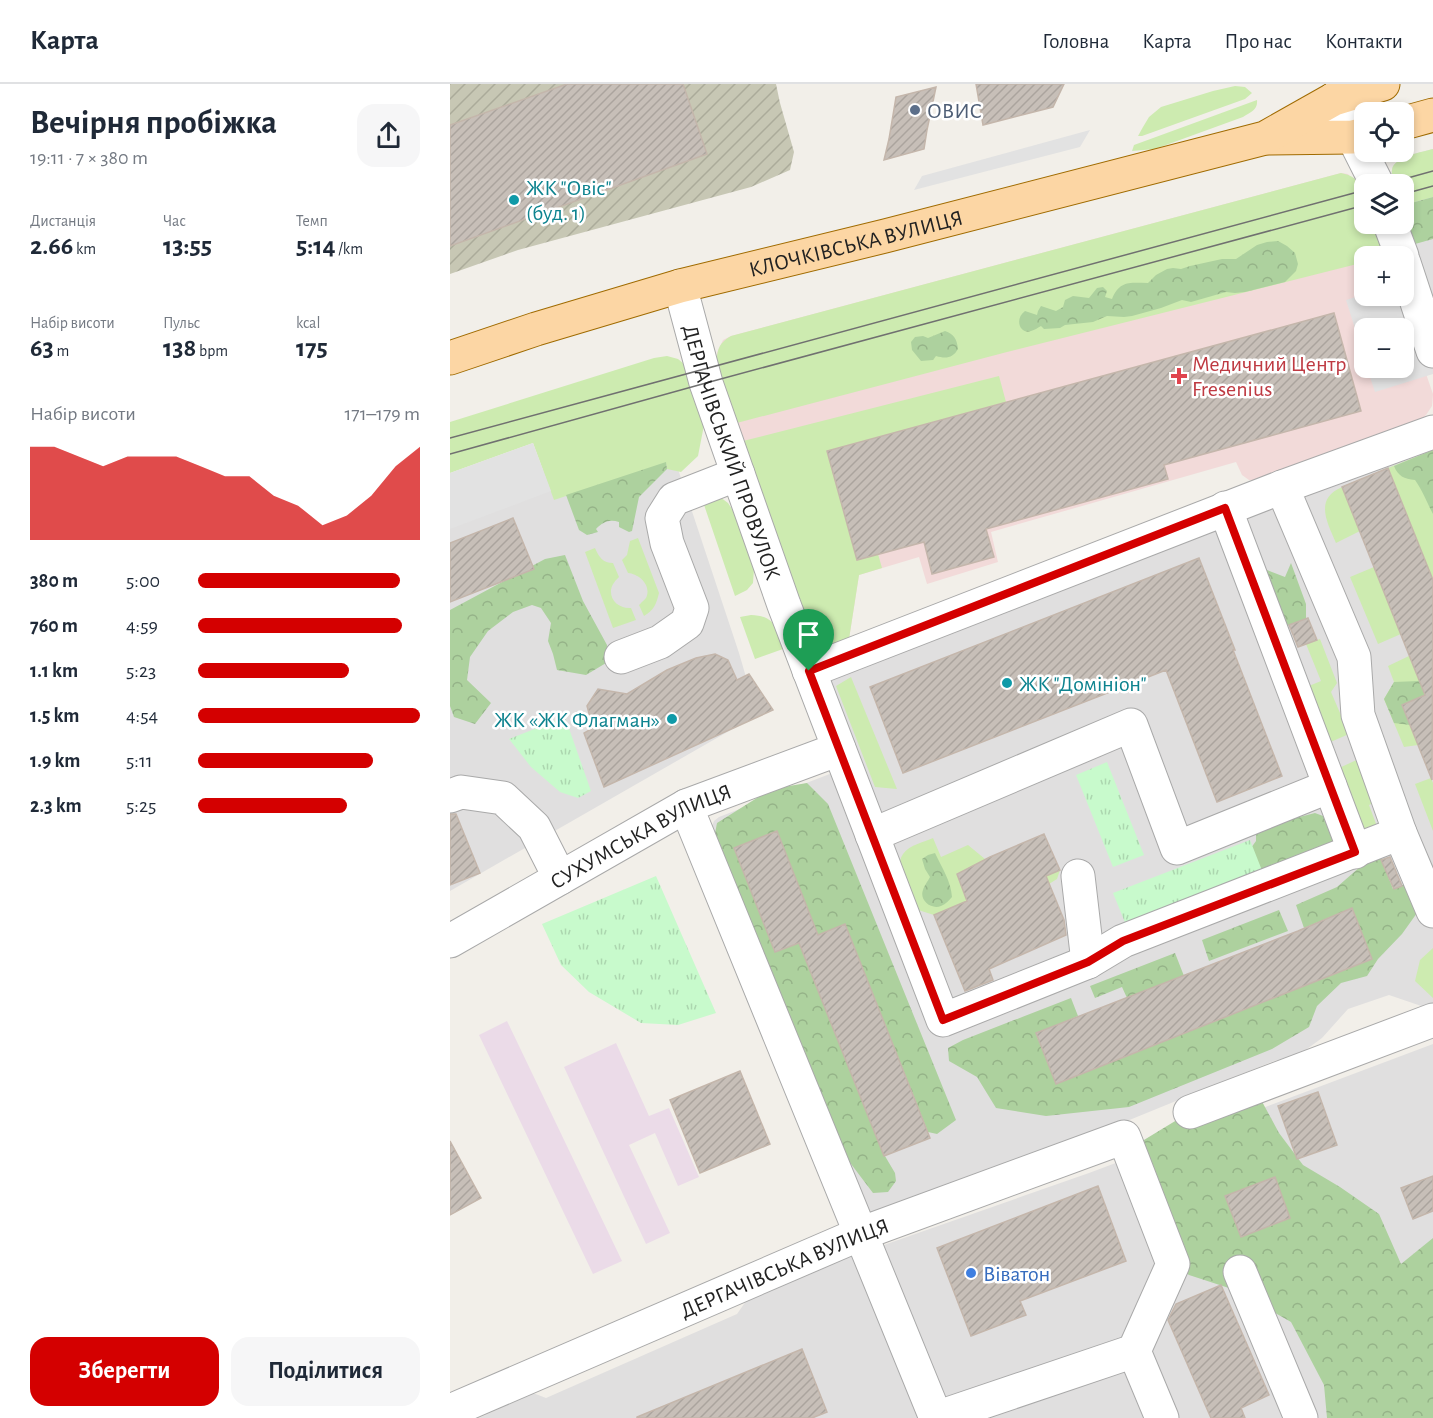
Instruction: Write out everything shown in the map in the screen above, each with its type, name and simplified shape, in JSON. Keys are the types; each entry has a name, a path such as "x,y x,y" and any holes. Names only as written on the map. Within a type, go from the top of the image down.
{"main road":[{"name":"КЛОЧКІВСЬКА ВУЛИЦЯ","path":"1264,138 1334,99 1383,84"},
{"path":"1414,120 1433,115"},
{"name":"КЛОЧКІВСЬКА ВУЛИЦЯ","path":"450,358 536,329 680,286 930,225 1264,138 1354,136"}],"street":[{"path":"1334,99 1354,129"},
{"name":"ДЕРГАЧІВСЬКИЙ ПРОВУЛОК","path":"680,286 706,383 784,605 943,1020 1088,962"},
{"path":"1414,293 1433,351"},
{"path":"809,671 1225,508 1433,432"},
{"path":"621,657 660,642 687,623 692,608 667,543 662,518 674,499 738,474"},
{"path":"1282,487 1354,657 1358,715 1400,833 1433,911"},
{"path":"1225,508 1355,852"},
{"path":"872,835 1131,725 1177,848 1330,786"},
{"name":"СУХУМСЬКА ВУЛИЦЯ","path":"450,941 686,806 839,749"},
{"path":"450,796 461,792 502,798 534,826 560,878"},
{"path":"686,806 936,1418 1134,1351 1162,1418"},
{"path":"1078,876 1088,962 1123,941 1400,833"},
{"path":"1190,1112 1433,1020"},
{"name":"ДЕРГАЧІВСЬКА ВУЛИЦЯ","path":"450,1411 860,1234 1124,1137 1173,1264 1134,1351"},
{"path":"1240,1272 1301,1418"}],"shaded area":[{"path":"450,84 776,84 794,152 790,170 751,187 518,250 450,274"},
{"path":"1090,130 1080,147 914,190 922,176"},
{"path":"1433,149 1433,315 1414,255 1414,246 1411,246 1407,234 1414,234 1414,174 1392,174 1393,166 1397,162 1414,162 1414,154"},
{"path":"1341,173 1348,174 1354,182 1354,234 1365,234 1365,246 1354,246 1354,306 1402,306 1407,318 1354,318 1354,378 1414,378 1414,339 1433,394 1432,406 1415,426 1258,480 1249,480 1242,475 1236,462 991,532 998,562 927,584 919,557 859,575 849,639 823,647 733,424 717,353 723,340"},
{"path":"1354,297 1354,306 1409,306 1433,351 1433,374 1375,392 1370,378 1414,378 1414,318 1354,318 1354,325 1346,300"},
{"path":"665,430 739,653 757,715 450,891 450,502"},
{"path":"533,443 551,491 450,529 450,473"},
{"path":"1433,444 1433,1010 1389,995 1348,1009 1322,1038 1300,1054 1274,1061 1034,1159 868,1218 712,826 714,821 719,817 858,763 830,680"},
{"path":"507,1021 622,1261 593,1274 479,1035"},
{"path":"616,1043 649,1116 669,1108 699,1177 678,1186 655,1133 629,1145 670,1233 646,1244 564,1067"},
{"path":"1433,1044 1433,1418 479,1418 533,1393 546,1398 737,1314 751,1294 821,1267 1089,1173"}],"green space":[{"path":"1235,86 1245,87 1252,93 1245,99 1138,136 1149,117 1161,107"},
{"path":"1257,100 1255,108 1243,117 1155,149 1132,151 1134,145"},
{"path":"1433,149 1433,197 1414,202 1414,174 1392,174 1392,170 1397,162 1414,162 1414,155"},
{"path":"1341,173 1354,179 1354,234 1378,234 1382,246 1354,246 1354,265 733,424 717,361 720,347 731,336"},
{"path":"1433,197 1433,239 1415,244 1412,234 1414,234 1414,202"},
{"path":"1278,241 1295,253 1298,264 1296,271 1285,282 1245,292 1226,292 1191,302 1182,300 1132,316 1107,316 1093,322 1065,325 1060,328 1044,329 1041,326 1027,332 1021,329 1019,322 1025,311 1037,315 1041,306 1056,311 1063,307 1065,300 1073,296 1089,298 1097,288 1103,287 1107,291 1105,297 1112,299 1118,288 1131,283 1148,283 1167,269 1181,269 1222,259 1236,259 1257,245"},
{"path":"945,331 953,335 956,340 958,349 956,352 949,357 936,356 933,360 921,361 912,350 911,342 915,337 928,338"},
{"path":"667,356 678,359 689,368 704,425 698,456 681,472 667,469 666,463 554,500 533,443 450,473 450,422 654,358"},
{"path":"999,376 1006,402 827,451 857,560 878,554 882,568 859,575 849,639 828,646 815,644 739,442"},
{"path":"1433,450 1433,580 1388,468"},
{"path":"1433,450 1433,514 1415,480 1402,476 1394,466"},
{"path":"666,462 667,469 639,497 632,531 629,532 619,527 619,522 612,521 601,525 596,529 598,532 587,535 579,530 566,495"},
{"path":"1342,487 1360,531 1336,543 1325,512 1325,504 1333,492"},
{"path":"701,496 720,497 728,503 734,512 754,569 753,583 747,590 735,596"},
{"path":"638,538 659,593 654,607 644,616 639,605 646,598 646,585 636,575 628,573 622,560 627,555 630,541"},
{"path":"595,548 602,559 613,563 619,577 612,588 612,598 620,606 631,608 636,620 613,628 585,552"},
{"path":"565,555 583,601 607,645 606,663 586,675 557,670 548,641 551,623 541,608 532,605 513,612 488,631 470,657 467,680 491,703 475,724 454,717 450,706 450,610 545,559"},
{"path":"1291,563 1306,604 1306,619 1284,627 1262,568 1285,577"},
{"path":"1374,567 1401,634 1378,644 1350,577"},
{"path":"751,615 766,618 774,624 783,649 755,659 740,617"},
{"path":"1320,639 1337,683 1331,692 1349,734 1326,744 1304,688 1321,681 1306,644"},
{"path":"1409,656 1425,695 1402,705 1418,745 1404,747 1384,699 1394,682 1388,666"},
{"path":"851,677 897,789 875,787 836,686"},
{"path":"1419,681 1425,695 1402,705 1410,725 1394,723 1384,699 1394,682"},
{"path":"565,717 591,791 578,798 560,792 531,767 509,739"},
{"path":"1363,757 1380,800 1369,805 1378,829 1363,835 1337,769"},
{"path":"1107,762 1144,855 1113,867 1076,775"},
{"path":"1431,778 1433,783 1433,831 1415,784"},
{"path":"807,783 828,804 956,1120 937,1134 928,1132 845,924 818,935 777,831 734,848 775,952 799,943 882,1151 895,1173 896,1181 888,1192 873,1193 848,1160 712,849 717,823 771,789"},
{"path":"1315,813 1331,819 1337,838 1330,851 1132,924 1238,866 1256,841 1256,828"},
{"path":"933,838 941,857 968,845 985,859 1001,895 1060,870 1057,879 1049,884 1000,905 1021,954 1004,951 973,866 957,874 967,901 934,915 915,909 900,874 900,860 909,848"},
{"path":"1250,840 1263,873 1126,925 1113,893"},
{"path":"935,853 948,880 952,897 941,906 933,907 924,901 922,894 930,877 922,859"},
{"path":"1380,856 1393,889 1415,880 1422,906 1402,934 1378,959 1367,976 1341,983 1317,1006 1309,1027 1272,1049 1129,1107 1046,1116 996,1108 977,1077 949,1061 948,1048 963,1040 1071,998 1078,1016 1036,1034 1056,1084 1372,959 1352,908 1304,928 1296,905 1337,887 1369,859"},
{"path":"656,876 716,1013 678,1025 641,1023 589,992 561,965 542,924"},
{"path":"1279,910 1288,931 1209,961 1202,940"},
{"path":"1433,948 1433,998 1415,981 1420,960"},
{"path":"1175,953 1184,976 1127,998 1122,987 1095,998 1090,986"},
{"path":"1259,1096 1279,1133 1303,1165 1379,1214 1401,1264 1433,1238 1433,1418 1327,1418 1324,1385 1291,1322 1235,1290 1189,1275 1158,1252 1139,1143 1190,1112"}],"building":[{"name":"ЖК \"Овіс\" (буд. 1)","path":"567,84 683,84 707,154 450,246 450,125"},
{"path":"976,84 1064,84 1053,107 983,125"},
{"path":"936,87 924,149 884,160 896,97"},
{"path":"1334,313 1361,411 1164,465 1168,479 986,529 994,557 932,574 924,542 857,560 827,451"},
{"path":"1388,468 1433,580 1432,780 1402,705 1425,695 1342,487"},
{"path":"513,518 534,569 450,602 450,543"},
{"name":"ЖК \"Домініон\"","path":"1199,558 1282,776 1217,802 1166,670 903,773 870,687"},
{"path":"1308,618 1317,640 1298,647 1289,625"},
{"name":"ЖК «ЖК Флагман»","path":"715,654 728,660 737,680 749,674 773,710 604,787 584,733 593,728 587,706 598,689 627,694 667,670 696,658"},
{"path":"450,814 456,814 480,873 450,885"},
{"path":"777,831 818,935 845,924 930,1138 884,1156 799,943 775,952 734,848"},
{"path":"1044,834 1060,870 1046,876 1064,920 1066,935 989,969 993,980 965,991 934,915 967,901 957,874"},
{"path":"1390,857 1402,886 1394,889 1381,860"},
{"path":"1352,908 1372,959 1056,1084 1036,1033"},
{"path":"740,1071 770,1144 700,1173 670,1100"},
{"path":"1318,1092 1337,1145 1297,1159 1278,1106"},
{"path":"450,1141 481,1198 450,1215"},
{"path":"1433,1176 1433,1211 1413,1219 1401,1188"},
{"path":"1275,1177 1290,1218 1241,1237 1225,1196"},
{"path":"1098,1186 1126,1261 1020,1301 1026,1315 971,1336 937,1248"},
{"path":"1221,1285 1269,1395 1241,1408 1245,1418 1211,1418 1168,1320 1176,1304"},
{"path":"802,1349 827,1412 812,1418 637,1418 637,1417"}],"tram line":[{"path":"1414,176 1433,171"},
{"path":"1414,191 1433,186"},
{"path":"450,438 1354,193"},
{"path":"450,454 1354,208"}],"place":[{"name":"ОВИС","path":"915,110"},
{"name":"ЖК \"Овіс\" (буд. 1)","path":"514,200"},
{"name":"Медичний Центр Fresenius","path":"1179,376"},
{"name":"ЖК \"Домініон\"","path":"1007,683"},
{"name":"ЖК «ЖК Флагман»","path":"672,719"},
{"name":"Віватон","path":"971,1273"}],"route":[{"path":"1225,508 1355,852 1123,941 1088,962 943,1020 809,671 1225,508"}]}
